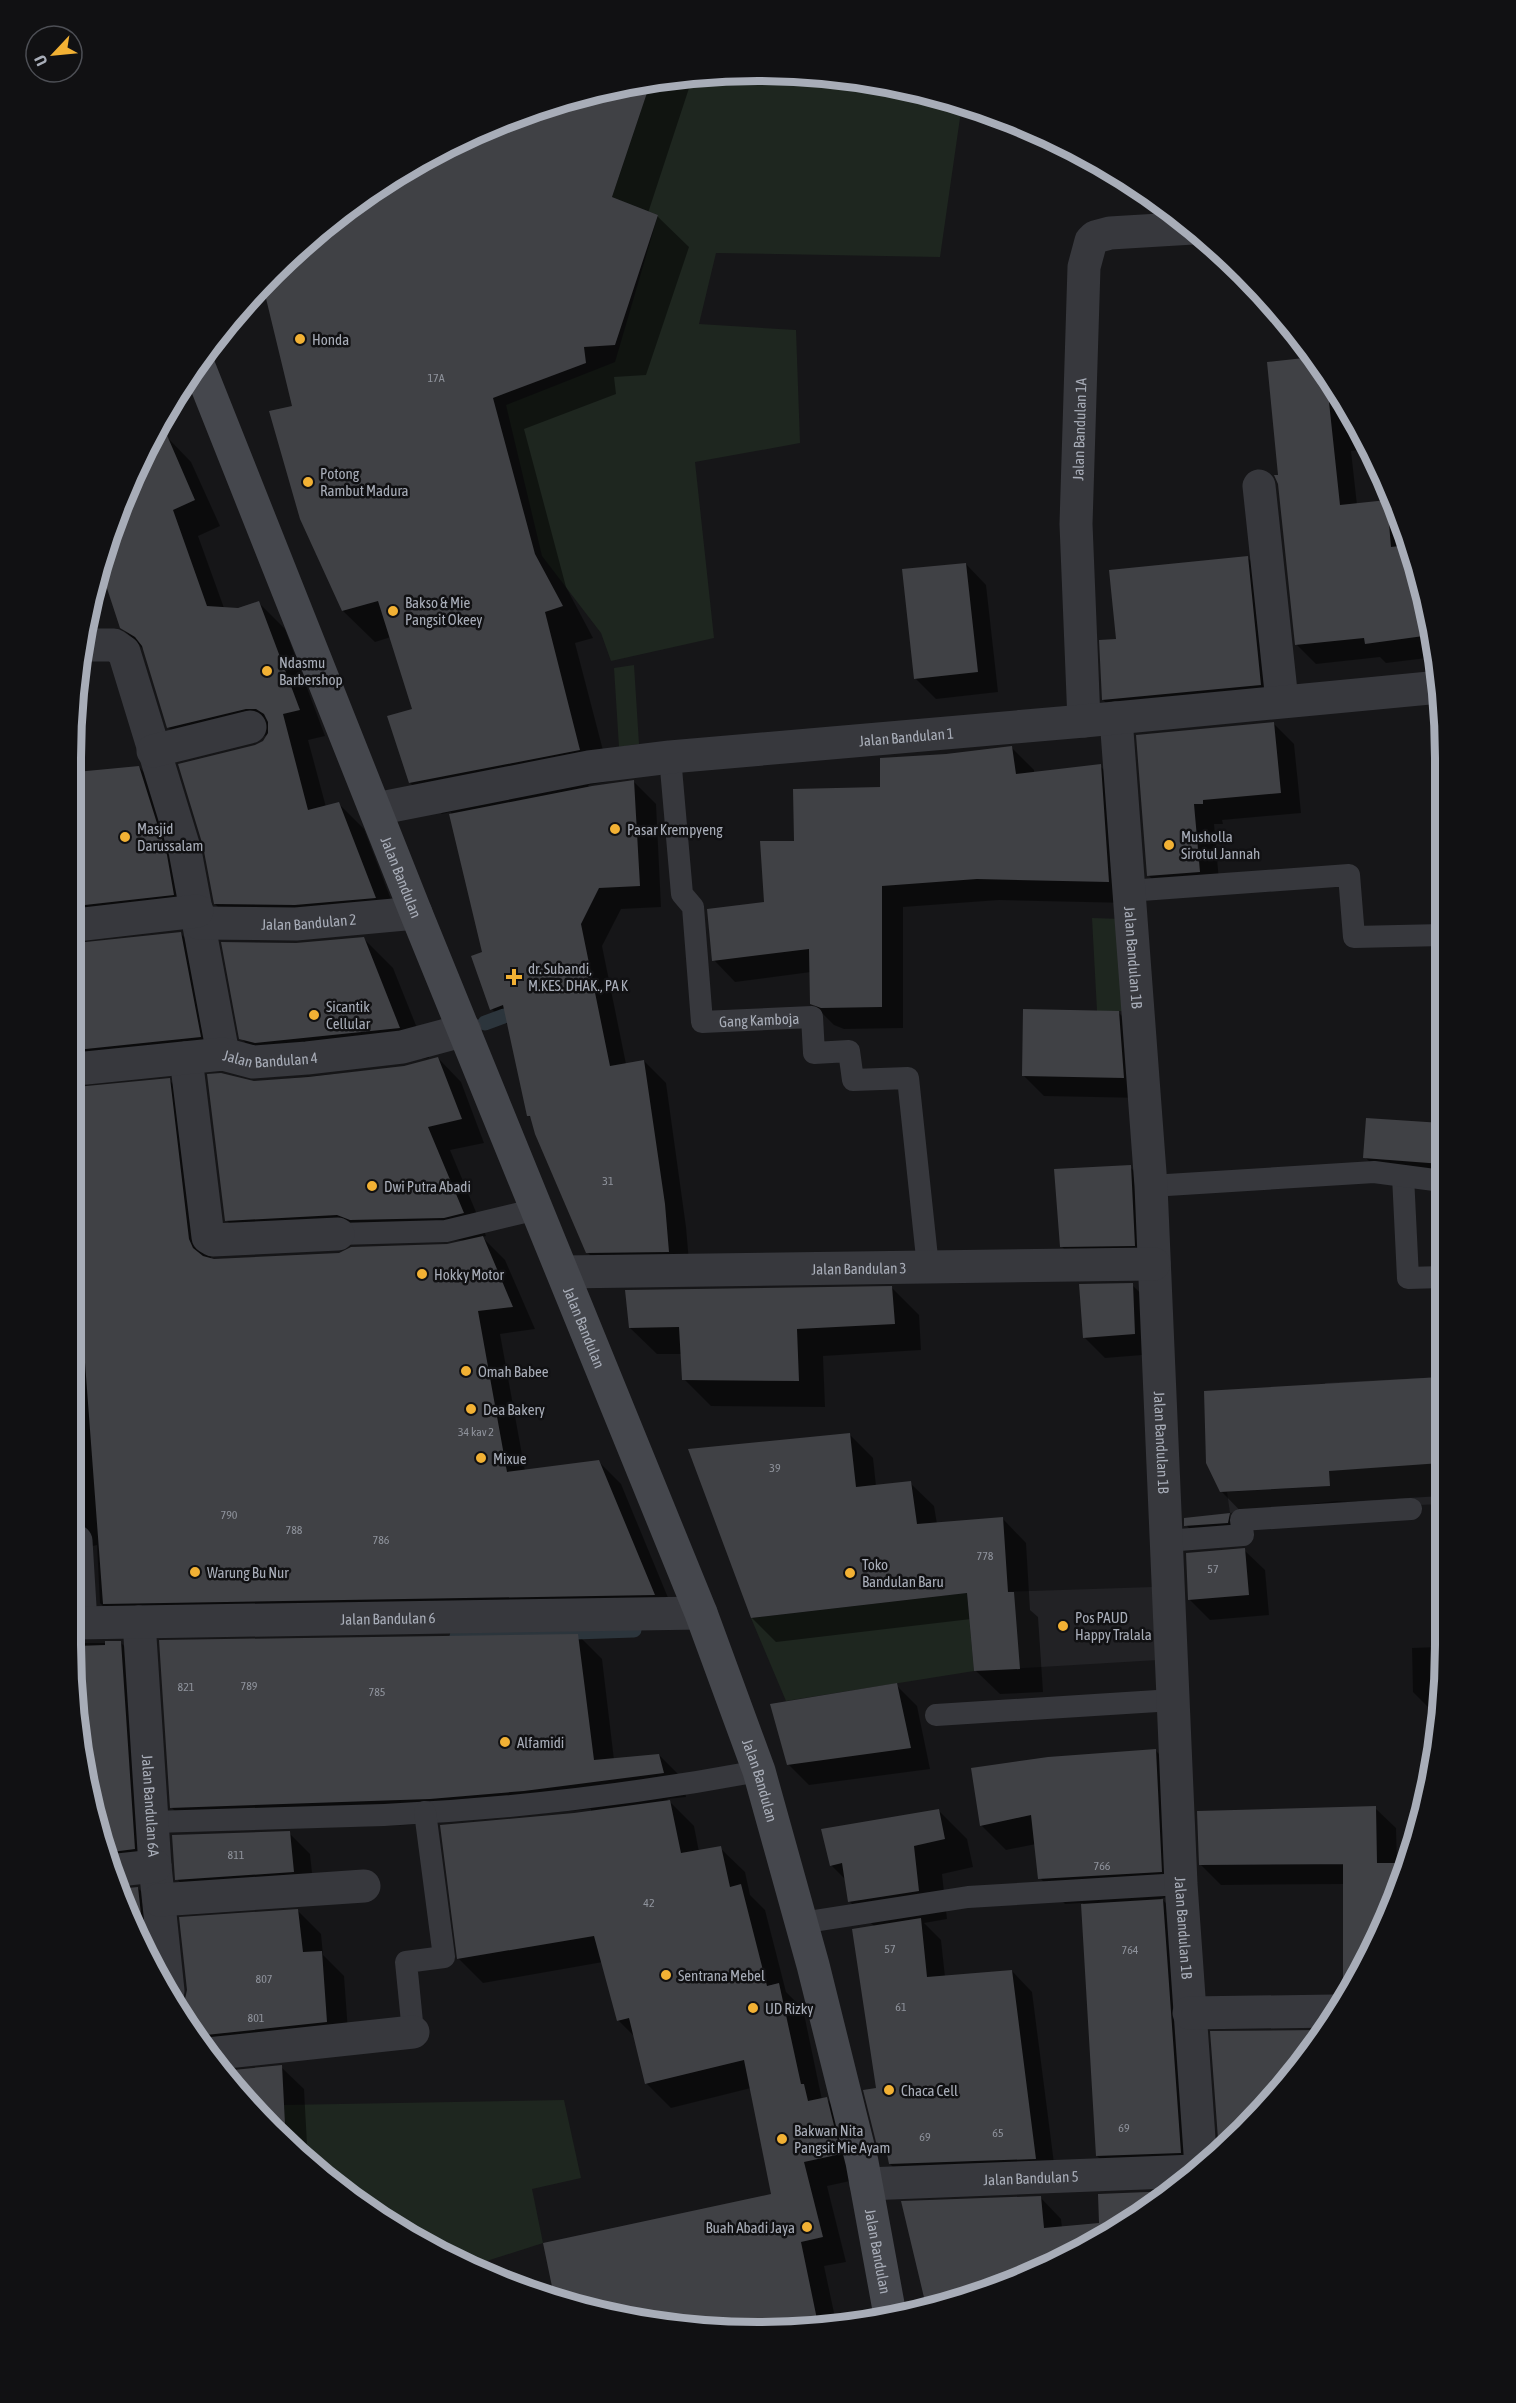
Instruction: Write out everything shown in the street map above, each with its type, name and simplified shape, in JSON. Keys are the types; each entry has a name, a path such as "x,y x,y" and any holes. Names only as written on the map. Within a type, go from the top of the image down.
{"main road":[{"name":"Jalan Bandulan","path":"202,373 633,1451 701,1613 759,1771 801,1923 866,2184 889,2309"}],"street":[{"name":"Jalan Bandulan 1A","path":"1100,720 1076,524 1084,267 1088,248 1095,237 1110,232 1179,229"},
{"path":"1259,486 1282,701"},
{"path":"91,645 114,645 124,652 185,851 223,1054"},
{"name":"Jalan Bandulan 1","path":"376,809 589,767 670,757 1100,720 1431,688"},
{"name":"Jalan Bandulan 1B","path":"1100,720 1128,891 1151,1186 1181,1884 1200,2157"},
{"path":"153,751 250,727"},
{"name":"Jalan Bandulan 2","path":"81,925 198,917 297,924 416,912"},
{"name":"Jalan Bandulan 4","path":"81,1068 223,1054 253,1062 308,1058 402,1047 465,1030"},
{"path":"186,1058 208,1237 213,1240 338,1234"},
{"name":"Jalan Bandulan 3","path":"563,1272 1154,1264"},
{"name":"Jalan Bandulan 6","path":"81,1623 701,1613"},
{"name":"Jalan Bandulan 6A","path":"139,1622 155,1866 166,1973"},
{"path":"120,1870 155,1866"},
{"path":"159,1900 364,1886"},
{"path":"1189,2013 1327,2011"},
{"path":"218,2053 413,2032"},
{"name":"Jalan Bandulan 5","path":"866,2184 1183,2171"}],"lane":[{"name":"Gang Kamboja","path":"670,757 682,894 693,907 702,1022 812,1017 814,1053 849,1051 853,1080 908,1078 928,1267"},
{"path":"1128,891 1350,875 1354,937 1435,935"},
{"path":"1151,1186 1374,1172 1435,1180"},
{"path":"1403,1176 1408,1278 1435,1277"},
{"path":"338,1234 446,1231 537,1209"},
{"path":"1166,1541 1243,1535 1241,1520 1411,1509"},
{"path":"936,1715 1173,1700"},
{"path":"153,1821 425,1812 529,1803 712,1780 759,1771"},
{"path":"413,2032 406,1962 444,1957 425,1812"},
{"path":"801,1923 968,1897 1181,1884"}],"shaded area":[{"path":"714,82 802,82 890,94 961,112 940,257 716,253 699,324 796,330 800,443 695,462 714,638 611,661 601,633 542,556 506,405 615,362 658,215 612,197 648,91"},
{"path":"634,665 639,744 619,747 614,668"},
{"path":"1092,918 1122,919 1129,1011 1097,1011"},
{"path":"1435,1377 1435,1504 1399,1506 1337,1501 1230,1513 1227,1492 1329,1486 1325,1383"},
{"name":"Pos PAUD Happy Tralala","path":"1153,1587 1158,1660 974,1671 967,1593"},
{"path":"967,1593 974,1671 786,1701 751,1618"},
{"path":"564,2100 581,2178 532,2189 543,2243 482,2262 419,2231 346,2182 285,2130 284,2105"}],"building":[{"path":"648,91 612,197 658,215 615,345 584,347 586,363 493,398 535,554 563,606 545,612 580,750 409,783 387,716 412,709 378,601 342,611 300,519 269,411 292,406 265,294 312,249 382,195 459,151 540,117 583,104"},
{"path":"1304,358 1333,402 1329,402 1340,505 1384,500 1388,512 1391,547 1401,546 1424,636 1365,644 1364,638 1295,645 1278,484 1274,475 1278,475 1267,362"},
{"path":"165,432 195,500 173,510 207,606 238,608 259,601 300,710 283,714 308,810 339,802 376,898 295,905 214,904 203,846 178,764 255,745 263,741 268,733 268,722 264,714 256,709 246,709 167,728 142,646 135,637 120,628 105,581 133,499"},
{"path":"1248,556 1261,685 1102,700 1099,640 1116,639 1109,570"},
{"path":"966,563 978,672 914,679 902,569"},
{"path":"1274,722 1281,793 1203,800 1203,804 1194,804 1200,872 1147,876 1136,735"},
{"path":"1012,746 1016,774 1101,764 1109,882 977,879 882,886 882,1007 821,1008 810,1004 809,949 712,961 707,909 764,902 760,841 794,841 793,789 880,787 880,758 946,754"},
{"path":"139,766 167,855 174,895 81,905 81,772"},
{"path":"634,780 640,886 599,888 581,924 610,1066 644,1060 665,1204 669,1252 586,1253 535,1134 530,1116 527,1116 503,1005 490,1010 471,956 482,952 449,814"},
{"path":"181,932 201,1037 81,1049 81,942"},
{"name":"Sicantik Cellular","path":"364,937 400,1028 255,1043 239,1039 221,942 296,943"},
{"path":"1023,1009 1119,1011 1124,1078 1022,1076"},
{"path":"438,1057 462,1119 428,1127 464,1213 444,1218 350,1220 337,1215 225,1221 207,1074 221,1073 254,1081 404,1066"},
{"path":"170,1078 189,1239 193,1248 203,1256 214,1259 339,1253 351,1247 447,1244 483,1236 513,1307 478,1311 507,1472 599,1460 655,1595 103,1604 81,1309 81,1087"},
{"path":"1366,1118 1435,1123 1435,1163 1363,1158"},
{"path":"1131,1165 1135,1246 1060,1247 1054,1169"},
{"path":"1133,1283 1135,1334 1083,1338 1079,1284"},
{"path":"892,1286 895,1324 797,1329 799,1381 682,1380 679,1327 629,1328 625,1290"},
{"path":"1435,1377 1435,1463 1329,1471 1330,1486 1220,1492 1206,1463 1204,1391"},
{"path":"850,1433 856,1487 911,1481 917,1524 1003,1517 1008,1592 1014,1592 1020,1669 974,1671 967,1593 751,1618 688,1449"},
{"path":"1230,1513 1228,1523 1184,1526 1184,1518"},
{"path":"1245,1548 1249,1595 1188,1600 1186,1553"},
{"path":"578,1634 594,1760 659,1754 664,1773 524,1791 430,1799 170,1808 159,1640"},
{"path":"105,1641 121,1641 135,1849 114,1852 94,1777 82,1689 81,1646 105,1645"},
{"path":"897,1683 911,1748 787,1765 770,1704"},
{"path":"1156,1749 1162,1872 1038,1879 1031,1815 980,1826 971,1768 1048,1757"},
{"path":"670,1800 681,1853 721,1846 730,1887 741,1884 767,1986 779,1983 801,2084 804,2084 808,2101 827,2097 841,2154 804,2162 823,2237 801,2242 817,2319 714,2321 626,2309 553,2290 543,2243 771,2194 744,2060 645,2084 629,2018 617,2021 594,1936 457,1959 440,1825 574,1813"},
{"path":"1376,1806 1377,1863 1399,1863 1365,1944 1343,1986 1343,1864 1199,1865 1197,1811"},
{"path":"939,1809 945,1839 914,1846 919,1891 848,1902 842,1863 830,1866 821,1829"},
{"path":"290,1831 294,1872 175,1880 172,1835"},
{"path":"138,1887 142,1924 133,1904 127,1888"},
{"path":"1163,1899 1181,2153 1096,2156 1081,1904"},
{"path":"298,1909 303,1952 322,1951 327,2022 205,2035 183,2001 187,1990 179,1917"},
{"path":"921,1918 927,1977 1012,1970 1036,2159 889,2164 885,2144 877,2146 863,2090 876,2088 852,1929"},
{"path":"1314,2030 1267,2091 1218,2141 1210,2031"},
{"path":"282,2065 285,2130 249,2091 232,2070"},
{"path":"1157,2192 1134,2208 1057,2252 976,2286 925,2301 901,2201 1041,2196 1044,2228 1099,2223 1098,2194"}],"waterway":[{"path":"485,1023 504,1016"},
{"path":"457,1636 634,1630"}],"place":[{"name":"Honda","path":"300,339"},
{"name":"Potong Rambut Madura","path":"308,482"},
{"name":"Bakso & Mie Pangsit Okeey","path":"393,611"},
{"name":"Ndasmu Barbershop","path":"267,671"},
{"name":"Pasar Krempyeng","path":"615,829"},
{"name":"Masjid Darussalam","path":"125,837"},
{"name":"Musholla Sirotul Jannah","path":"1169,845"},
{"name":"dr. Subandi, M.KES. DHAK., PA K","path":"514,977"},
{"name":"Sicantik Cellular","path":"314,1015"},
{"name":"Dwi Putra Abadi","path":"372,1186"},
{"name":"Hokky Motor","path":"422,1274"},
{"name":"Omah Babee","path":"466,1371"},
{"name":"Dea Bakery","path":"471,1409"},
{"name":"Mixue","path":"481,1458"},
{"name":"Warung Bu Nur","path":"195,1572"},
{"name":"Toko Bandulan Baru","path":"850,1573"},
{"name":"Pos PAUD Happy Tralala","path":"1063,1626"},
{"name":"Alfamidi","path":"505,1742"},
{"name":"Sentrana Mebel","path":"666,1975"},
{"name":"UD Rizky","path":"753,2008"},
{"name":"Chaca Cell","path":"889,2090"},
{"name":"Bakwan Nita Pangsit Mie Ayam","path":"782,2139"},
{"name":"Buah Abadi Jaya","path":"807,2227"}]}
